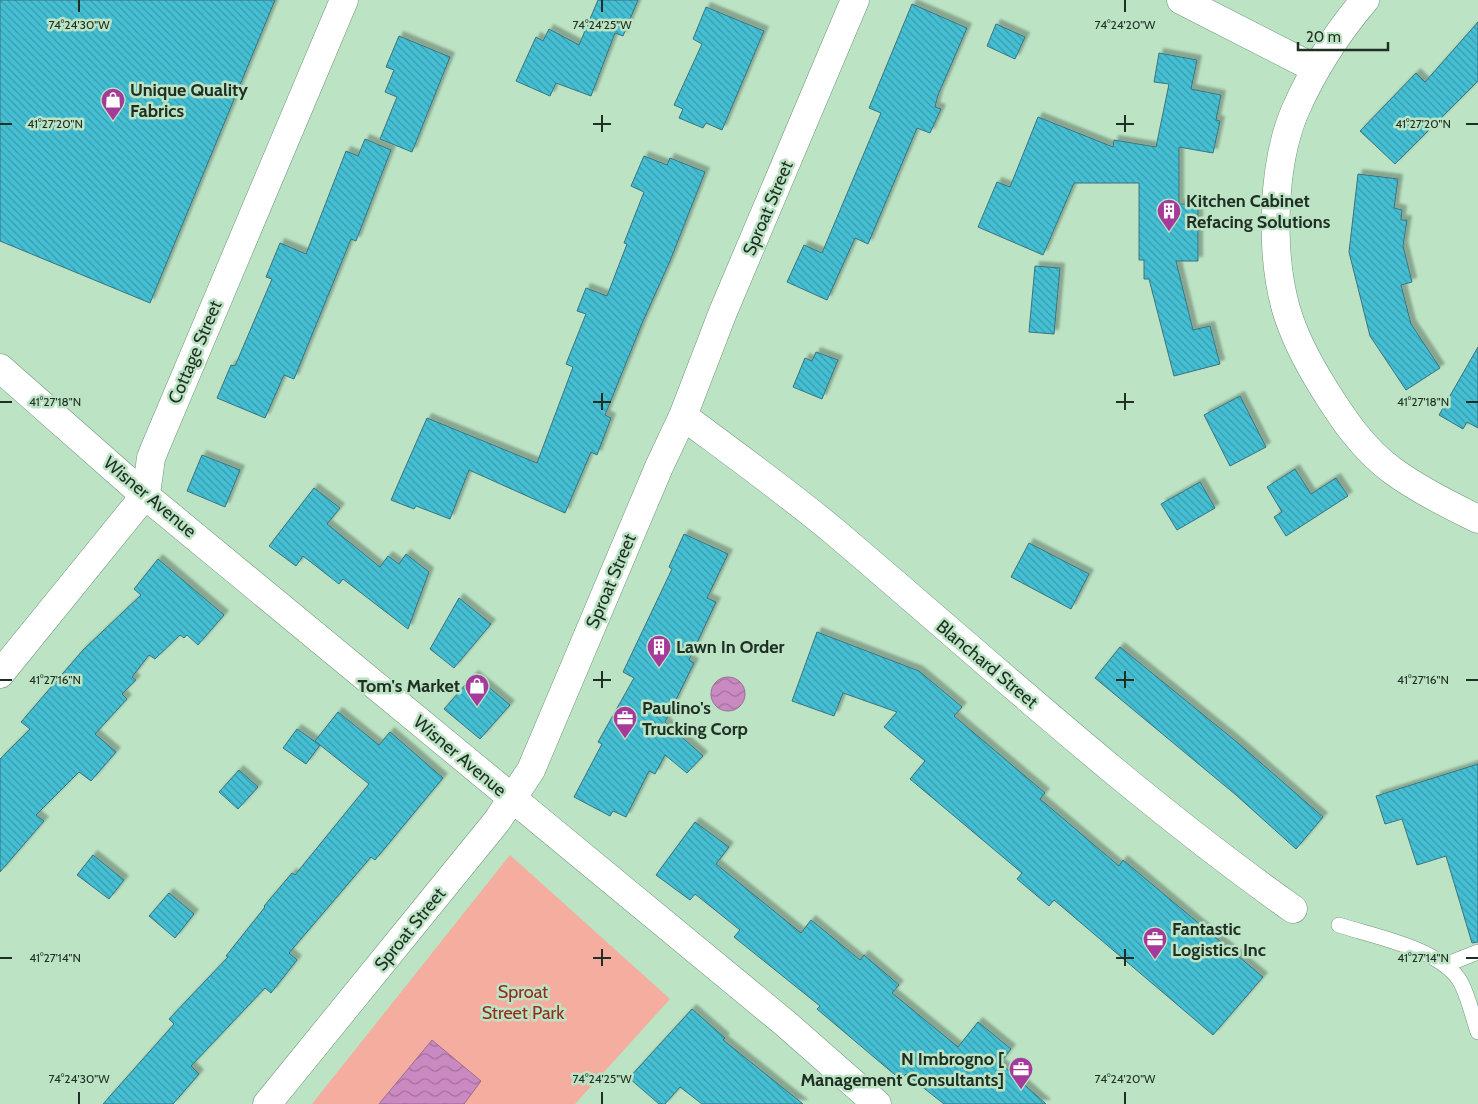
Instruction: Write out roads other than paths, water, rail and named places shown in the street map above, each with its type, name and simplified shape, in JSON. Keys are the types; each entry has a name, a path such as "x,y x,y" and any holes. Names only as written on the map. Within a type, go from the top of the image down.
{"street":[{"name":"Cottage Street","path":"146,494 151,458 155,448 344,0"},
{"name":"Sproat Street","path":"267,1104 512,800 531,770 659,467 683,416 723,312 856,0"},
{"path":"1181,0 1316,69"},
{"path":"1365,0 1342,28 1316,69 1295,112 1286,145 1279,190 1277,252 1286,309 1312,370 1346,424 1392,470 1425,492 1478,519"},
{"name":"Wisner Avenue","path":"0,368 146,494 512,800 786,1024 877,1104"},
{"name":"Blanchard Street","path":"683,416 835,533 1100,759 1235,868 1293,909"},
{"path":"0,674 146,494"}],"lane":[{"path":"1339,925 1422,952 1445,964 1459,979 1478,1032"},
{"path":"1445,964 1478,952"}],"water":[{"path":"728,677 740,682 745,694 740,706 728,711 716,706 711,694 716,682"},
{"path":"432,1040 481,1081 464,1104 379,1104"}],"place":[{"name":"Unique Quality Fabrics","path":"113,121"},
{"name":"Kitchen Cabinet Refacing Solutions","path":"1169,232"},
{"name":"Lawn In Order","path":"659,668"},
{"name":"Tom's Market","path":"477,707"},
{"name":"Paulino's Trucking Corp","path":"625,739"},
{"name":"Fantastic Logistics Inc","path":"1155,960"},
{"name":"N Imbrogno [ Management Consultants]","path":"1021,1090"}],"park label":[{"name":"Sproat Street Park","path":"523,1002"}]}
